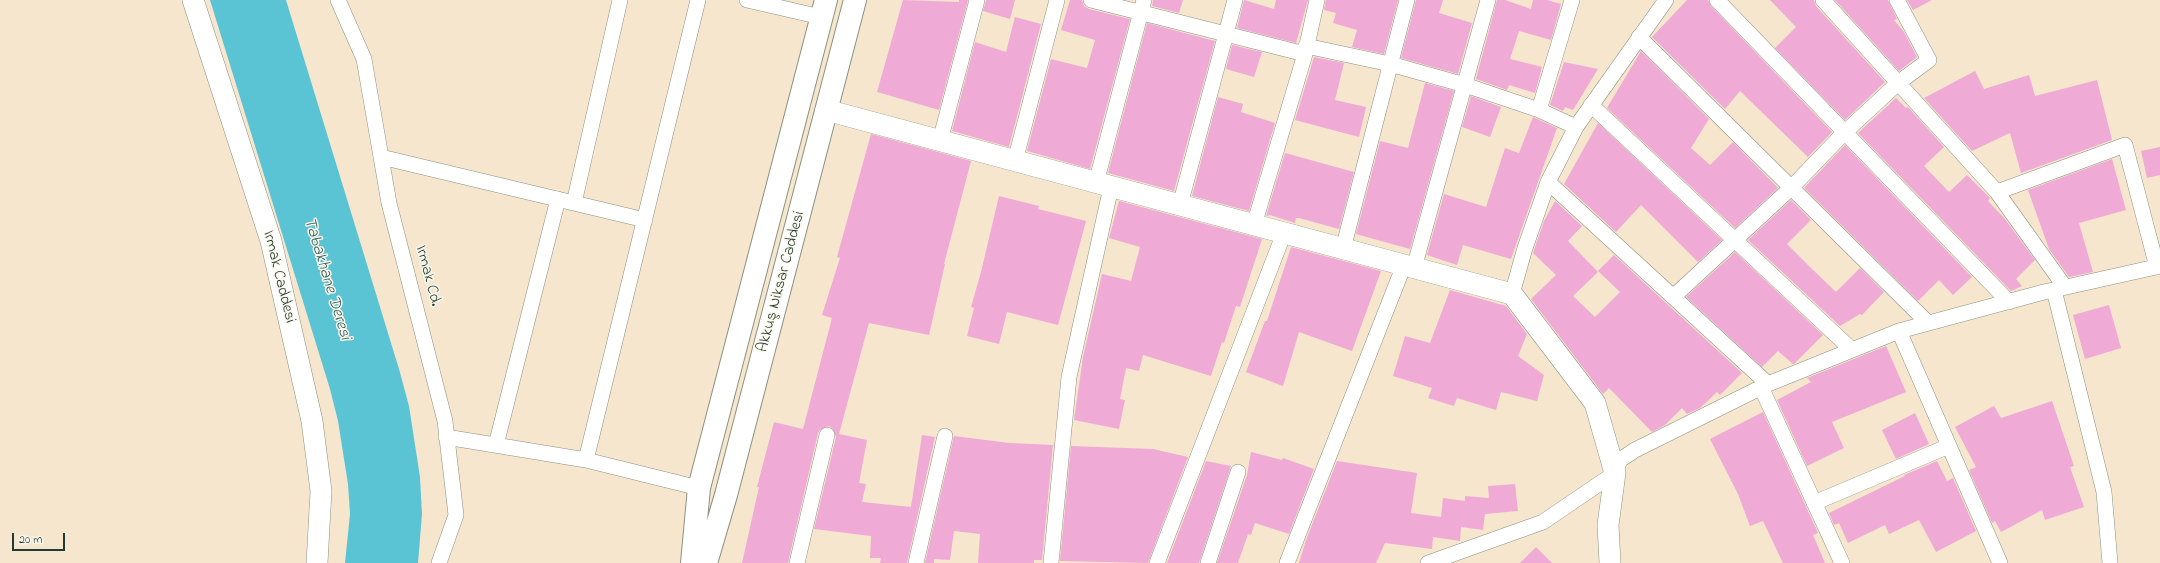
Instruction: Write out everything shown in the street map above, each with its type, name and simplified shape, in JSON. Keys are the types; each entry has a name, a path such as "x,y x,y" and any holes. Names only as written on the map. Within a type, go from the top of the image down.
{"main road":[{"name":"Akkuş Niksar Caddesi","path":"706,563 726,495 855,0"},
{"name":"Akkuş Niksar Caddesi","path":"692,563 699,488 824,9"}],"street":[{"name":"Irmak Caddesi","path":"193,0 270,241 312,421 320,491 317,563"},
{"name":"Irmak Cd.","path":"338,0 364,59 389,203 445,421 456,515 439,563"},
{"path":"574,203 620,0"},
{"path":"586,460 698,0"},
{"path":"747,0 824,9"},
{"path":"940,141 978,0"},
{"path":"1015,161 1057,0"},
{"path":"1091,0 1142,6 1226,35 1390,64 1465,85 1539,110 1576,127"},
{"path":"1180,205 1235,0"},
{"path":"1254,225 1305,50 1317,0"},
{"path":"1343,249 1407,0"},
{"path":"1287,563 1409,266 1465,85 1488,0"},
{"path":"1539,110 1572,0"},
{"path":"1512,294 1525,248 1548,182 1576,127 1666,0"},
{"path":"1717,0 2009,302"},
{"path":"1823,0 1997,192 2060,289 2104,492 2110,563"},
{"path":"1673,297 1791,188 1844,133 1898,83 1929,60 1897,0"},
{"path":"1051,563 1069,377 1103,185 1142,6"},
{"path":"1639,38 1928,323"},
{"path":"1591,105 1852,350"},
{"path":"826,110 1512,294 1595,403 1615,473"},
{"path":"1610,563 1608,525 1615,473 1620,460 1635,450 1765,385 1899,331 2060,289 2159,266 2124,145 1997,192"},
{"path":"381,157 645,220"},
{"path":"1548,182 1673,297 1765,385 1814,503 1842,563"},
{"path":"496,445 558,199"},
{"path":"1157,563 1284,233"},
{"path":"1899,331 2000,563"},
{"path":"797,563 827,435"},
{"path":"916,563 945,436"},
{"path":"446,437 586,460 699,488"},
{"path":"1814,503 1949,446"},
{"path":"1208,563 1238,472"},
{"path":"1428,563 1543,522 1615,473"}],"water":[{"name":"Tabakhane Deresi","path":"210,0 286,0 409,406 420,477 422,514 418,563 345,563 350,514 348,484 338,421 330,389"}],"building":[{"path":"903,0 959,2 959,0 968,0 939,110 877,92"},
{"path":"986,0 1015,0 1010,19 983,11"},
{"path":"1070,0 1082,0 1084,6 1089,9 1130,19 1090,169 1027,151 1051,59 1087,68 1095,40 1061,30"},
{"path":"1153,0 1183,0 1179,13 1152,6"},
{"path":"1244,0 1274,9 1276,0 1308,0 1296,43 1237,28"},
{"path":"1326,0 1398,0 1384,54 1352,47 1357,30 1333,23 1336,13 1324,10"},
{"path":"1416,0 1443,0 1439,13 1472,23 1458,74 1401,58"},
{"path":"1497,0 1505,0 1531,9 1533,0 1547,0 1561,4 1551,40 1519,31 1510,59 1542,67 1535,93 1509,85 1507,90 1476,79"},
{"path":"1687,0 1708,0 1711,6 1832,132 1808,157 1740,91 1725,109 1652,37"},
{"path":"1770,0 1814,0 1816,6 1885,82 1845,120 1775,48 1796,27"},
{"path":"1835,0 1888,0 1897,19 1894,20 1904,32 1917,57 1899,71"},
{"path":"1907,0 1932,0 1913,10"},
{"path":"1015,17 1041,24 1009,147 952,131 975,42 1006,52"},
{"path":"1147,23 1215,41 1174,191 1108,173"},
{"path":"1232,45 1262,52 1254,77 1226,69"},
{"path":"1641,51 1709,119 1691,148 1710,165 1733,142 1778,188 1735,228 1607,108"},
{"path":"1314,57 1344,63 1335,100 1366,107 1359,137 1295,120"},
{"path":"1564,62 1598,69 1573,110 1565,107 1563,111 1550,105"},
{"path":"1975,71 1984,89 2029,75 2035,96 2097,80 2112,140 2021,173 2010,133 1972,151 1924,98"},
{"path":"1425,83 1454,91 1410,249 1356,234 1380,141 1408,148"},
{"path":"1471,96 1501,107 1490,137 1462,127"},
{"path":"1218,97 1243,104 1241,112 1275,123 1249,211 1192,196"},
{"path":"1896,98 1906,108 1908,107 1944,147 1924,166 1949,192 1967,175 1990,198 1988,201 2005,219 2035,260 2016,279 2022,286 2011,291 1858,133"},
{"path":"1533,117 1557,128 1511,259 1463,245 1457,265 1427,255 1444,194 1486,207 1505,148 1519,153"},
{"path":"1598,123 1722,240 1698,262 1641,205 1616,232 1564,184"},
{"path":"871,134 971,161 944,264 929,335 869,323 839,434 867,440 859,483 866,484 862,502 911,507 922,435 935,437 907,563 880,563 881,558 870,558 871,536 814,529 836,437 833,429 829,426 821,429 818,433 788,563 742,563 759,487 757,487 774,422 803,429 832,318 822,315 840,258 837,257"},
{"path":"1845,145 1972,277 1953,295 1939,280 1918,301 1804,188"},
{"path":"2160,147 2160,175 2147,178 2141,151"},
{"path":"1285,153 1354,172 1339,229 1299,218 1296,218 1295,223 1270,215 1266,216"},
{"path":"2112,159 2126,210 2079,223 2093,272 2069,277 2049,249 2028,190"},
{"path":"999,196 1039,206 1038,209 1086,221 1058,325 1007,312 999,344 967,336 974,308 971,307"},
{"path":"1791,200 1811,220 1787,244 1809,266 1836,292 1860,268 1884,292 1862,315 1860,314 1840,326 1748,240"},
{"path":"1119,201 1262,239 1240,307 1236,306 1211,376 1143,355 1139,371 1126,368 1120,399 1125,400 1119,429 1074,420 1083,357 1102,274 1131,281 1140,247 1109,238"},
{"path":"1555,201 1582,226 1568,241 1598,272 1573,296 1595,317 1620,292 1598,271 1614,255 1742,373 1720,395 1717,392 1700,408 1687,414 1682,408 1665,425 1652,432 1609,388 1603,394 1531,299 1556,275 1533,253 1544,221"},
{"path":"1291,247 1381,271 1352,351 1299,332 1283,386 1246,372 1265,321 1267,321"},
{"path":"1735,252 1823,335 1794,364 1778,351 1762,367 1686,297"},
{"path":"1450,290 1506,306 1527,334 1518,356 1544,375 1537,401 1501,392 1496,410 1457,398 1454,406 1428,398 1432,388 1393,376 1405,336 1430,343"},
{"path":"2109,305 2121,348 2085,359 2073,315"},
{"path":"1886,346 1906,392 1832,422 1844,448 1807,466 1777,400 1811,382 1807,378"},
{"path":"2052,401 2074,466 2070,467 2084,507 2045,520 2042,510 2001,532 1995,521 1992,523 1969,470 1976,467 1955,427 1994,406 2001,418"},
{"path":"1763,412 1818,533 1813,535 1825,563 1783,563 1763,521 1750,526 1738,494 1710,439"},
{"path":"1915,413 1929,444 1896,459 1882,430"},
{"path":"954,436 1009,443 1053,445 1042,560 1034,560 1034,563 978,563 980,534 954,531 950,560 934,559 934,563 925,563"},
{"path":"1071,446 1153,449 1188,457 1148,563 1060,561"},
{"path":"1251,452 1282,460 1283,458 1314,469 1289,534 1255,523 1251,535 1248,534 1238,563 1217,563 1247,475"},
{"path":"1206,461 1231,466 1199,563 1167,563"},
{"path":"1337,461 1417,473 1411,513 1441,517 1443,498 1465,501 1465,496 1489,498 1488,486 1515,484 1518,511 1485,514 1483,530 1461,527 1460,541 1433,537 1432,549 1385,543 1376,563 1299,563 1306,540"},
{"path":"1937,461 1947,481 1953,478 1976,531 1936,552 1919,520 1889,534 1885,525 1848,543 1839,523 1834,525 1829,513 1905,476 1904,475"},
{"path":"1536,547 1552,563 1520,563"}]}
